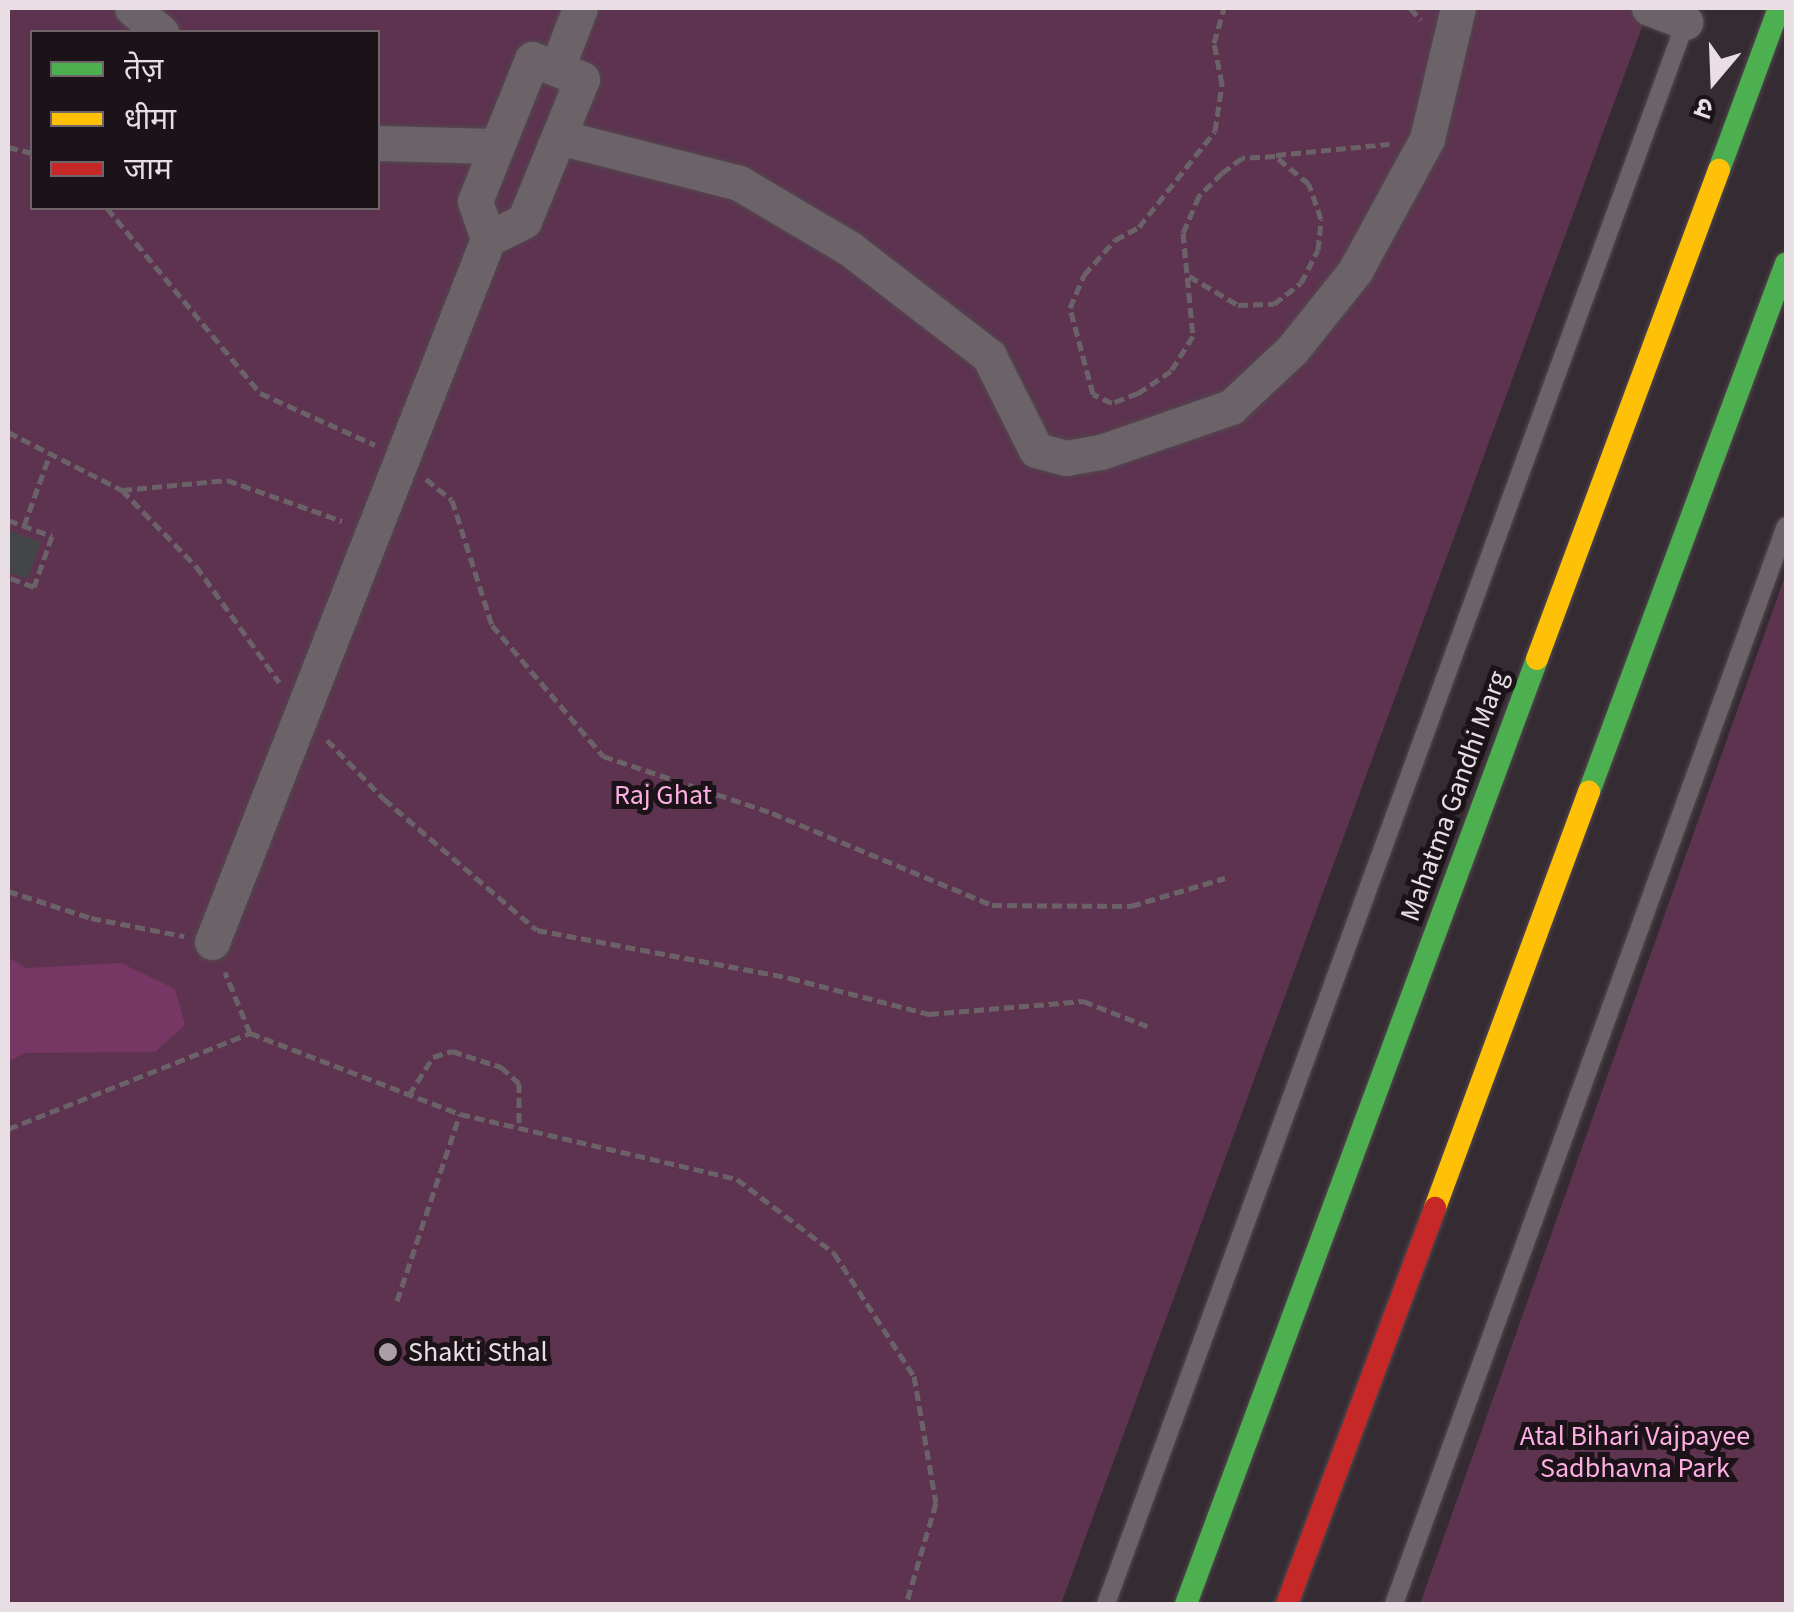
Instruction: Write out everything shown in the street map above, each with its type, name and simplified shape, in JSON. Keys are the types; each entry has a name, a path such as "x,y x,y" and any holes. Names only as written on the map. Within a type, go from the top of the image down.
{"main road":[{"name":"Mahatma Gandhi Marg","path":"1186,1604 1779,8"},
{"path":"1288,1604 1786,263"}],"street":[{"path":"132,8 159,30"},
{"path":"558,68 580,8"},
{"path":"559,137 739,182 849,248 990,356 1036,450 1066,458 1101,452 1231,407 1263,380 1355,271 1427,139 1458,8"},
{"path":"1649,8 1688,15"},
{"path":"212,942 488,239 475,201 532,59 582,79 524,221 488,239"},
{"path":"380,142 497,146"}],"lane":[{"path":"1106,1604 1688,15"},
{"path":"1394,1604 1786,526"}],"path":[{"path":"1224,8 1214,43 1222,84 1215,131 1139,227 1114,240 1084,275 1070,308 1093,394 1112,403 1170,371 1193,336 1183,233 1198,196 1242,158 1427,139"},
{"path":"1189,276 1238,305 1274,304 1300,284 1318,250 1321,219 1308,184 1275,156"},
{"path":"109,210 260,393 402,459 452,500 492,624 603,756 772,813 992,904 1131,906 1225,878"},
{"path":"8,432 122,490 196,566 302,714 384,798 536,930 790,978 929,1014 1083,1002 1147,1026"},
{"path":"24,526 50,454"},
{"path":"122,490 227,480 374,532"},
{"path":"8,520 52,536 34,587 8,578"},
{"path":"8,891 92,918 212,942 250,1033"},
{"path":"8,1129 250,1033 460,1114 736,1179 834,1253 914,1376 936,1503 906,1604"},
{"path":"410,1095 433,1057 452,1052 501,1067 520,1083 519,1127"},
{"path":"397,1302 460,1114"}],"green space":[{"name":"Raj Ghat","path":"8,8 1649,8 1061,1604 8,1604"},
{"name":"Atal Bihari Vajpayee Sadbhavna Park","path":"1786,573 1786,1604 1420,1604"}],"shaded area":[{"path":"8,957 26,968 121,963 175,989 185,1025 155,1052 25,1053 8,1062"}],"building":[{"path":"8,530 41,542 28,579 8,572"}],"traffic: fast":[{"path":"1719,170 1779,8"},
{"path":"1589,792 1786,263"},
{"path":"1186,1604 1537,659"}],"traffic: slow":[{"path":"1537,659 1719,170"},
{"path":"1435,1208 1589,792"}],"traffic: jam":[{"path":"1287,1604 1435,1208"}],"place":[{"name":"Shakti Sthal","path":"388,1352"}]}
